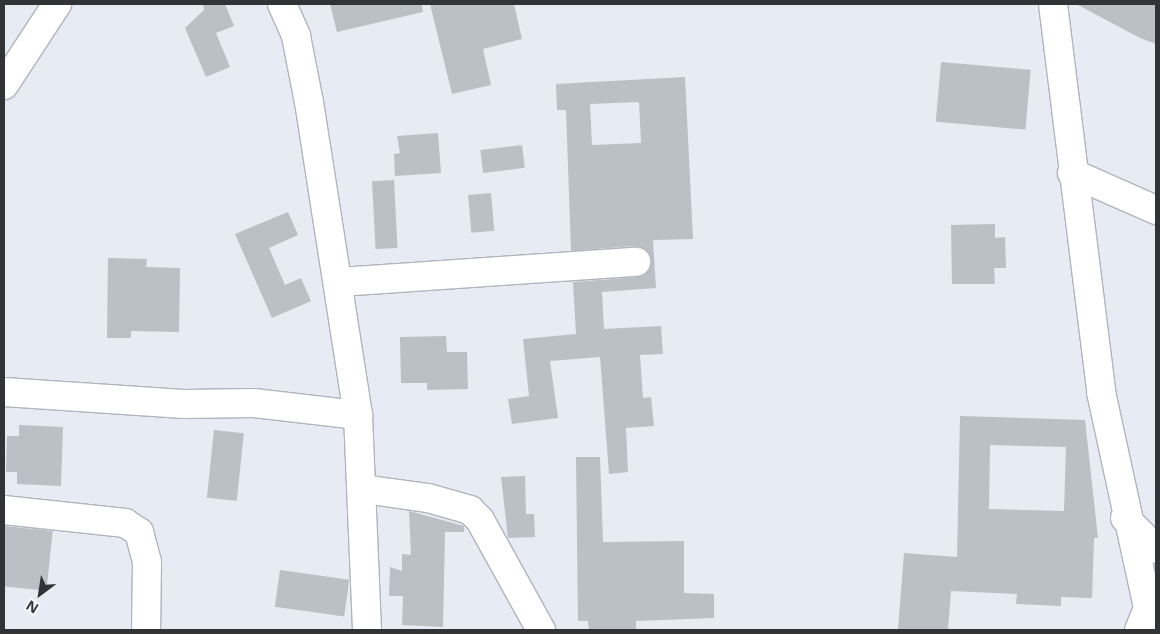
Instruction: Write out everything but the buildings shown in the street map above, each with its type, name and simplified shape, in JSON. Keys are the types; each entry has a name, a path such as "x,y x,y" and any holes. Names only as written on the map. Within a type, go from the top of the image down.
{"street":[{"path":"4,85 57,4"},
{"path":"282,4 296,36 339,282 358,416 367,630"},
{"path":"1053,4 1100,392 1124,517 1148,614"},
{"path":"1072,173 1156,210"},
{"path":"339,282 636,262"},
{"path":"4,392 184,404 254,403 358,416"},
{"path":"362,489 428,498 470,510 480,520 542,630"},
{"path":"4,510 125,523 139,532 147,562 146,630"},
{"path":"1124,517 1156,549"}]}
